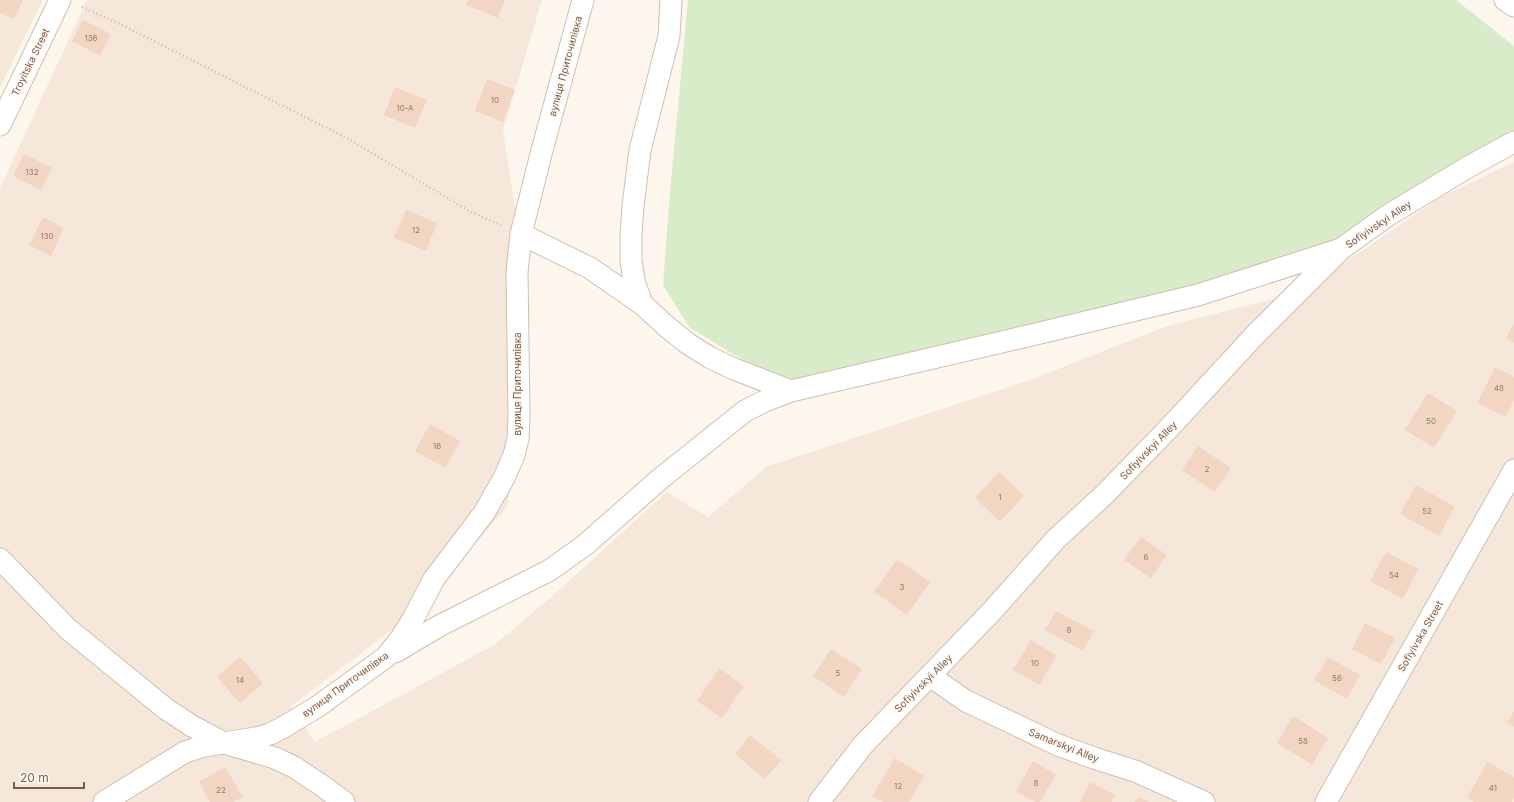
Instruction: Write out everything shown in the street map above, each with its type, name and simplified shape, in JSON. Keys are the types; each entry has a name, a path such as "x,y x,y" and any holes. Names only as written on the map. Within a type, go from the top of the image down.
{"street":[{"name":"Troyitska Street","path":"0,125 60,0"},
{"name":"вулиця Приточилівка","path":"104,802 185,752 204,746 256,738 270,734 282,728 317,707 386,657 401,638 413,619 434,579 484,513 504,478 514,455 518,439 517,272 521,234 541,154 584,0"},
{"path":"642,304 634,281 631,260 633,206 640,150 669,36 671,0"},
{"path":"1505,0 1514,6"},
{"name":"Sofiyivskyi Alley","path":"819,802 863,745 993,610 1056,539 1106,494 1254,336 1341,249 1387,216 1514,142"},
{"path":"521,234 590,268 642,304 687,343 709,357 734,369 791,391"},
{"path":"386,657 439,626 550,570 585,545 660,479 745,411 765,401 791,391 1005,342 1198,295 1341,249"},
{"name":"Sofiyivska Street","path":"1326,802 1514,470"},
{"path":"0,559 68,629 166,709 192,726 224,743 275,758 294,767 344,802"},
{"name":"Samarskyi Alley","path":"930,676 966,701 1058,745 1135,771 1204,802"}],"path":[{"path":"82,6 345,137 471,212 521,234"}],"shaded area":[{"path":"0,0 43,0 0,87"},
{"path":"87,0 542,0 503,130 518,227 518,446 507,507 414,613 291,706 315,742 494,645 549,599 667,492 708,517 766,467 1030,380 1167,326 1301,292 1441,197 1514,162 1514,802 0,802 0,188"}],"green space":[{"path":"688,0 1456,0 1514,46 1514,147 1340,259 813,384 772,378 689,327 663,285"}],"building":[{"path":"0,0 23,0 14,19 0,13"},
{"path":"468,0 505,0 498,18 466,5"},
{"path":"83,20 111,34 100,56 72,41"},
{"path":"487,79 515,90 503,122 475,111"},
{"path":"395,87 427,100 415,128 384,115"},
{"path":"24,154 52,168 41,190 13,176"},
{"path":"406,210 437,223 426,251 394,238"},
{"path":"43,217 64,228 51,256 29,245"},
{"path":"1514,324 1514,343 1506,338"},
{"path":"1495,367 1514,377 1514,400 1506,417 1477,403"},
{"path":"1428,393 1457,411 1434,448 1405,430"},
{"path":"430,424 460,441 445,468 415,451"},
{"path":"1198,446 1231,468 1215,492 1182,470"},
{"path":"999,472 1024,496 1000,522 975,498"},
{"path":"1416,485 1455,507 1439,536 1400,514"},
{"path":"1141,537 1167,555 1151,578 1124,560"},
{"path":"1386,552 1418,569 1403,599 1370,581"},
{"path":"897,559 930,582 907,615 874,592"},
{"path":"1056,611 1094,631 1083,651 1045,630"},
{"path":"1365,623 1395,638 1381,664 1352,649"},
{"path":"1031,640 1057,656 1039,685 1013,670"},
{"path":"831,649 862,669 844,697 813,676"},
{"path":"240,657 263,683 240,703 217,677"},
{"path":"1328,657 1360,675 1347,699 1314,680"},
{"path":"719,668 744,686 722,718 697,701"},
{"path":"1514,711 1514,727 1507,723"},
{"path":"1293,716 1328,738 1312,765 1277,743"},
{"path":"750,735 781,760 765,779 735,754"},
{"path":"895,758 924,776 909,802 883,802 872,796"},
{"path":"1033,761 1056,775 1040,802 1035,802 1016,791"},
{"path":"1487,762 1514,777 1514,798 1512,802 1474,802 1467,798"},
{"path":"225,767 243,797 233,802 210,802 199,782"},
{"path":"1090,782 1115,795 1112,802 1080,802"},
{"path":"1138,797 1149,802 1135,802"}]}
